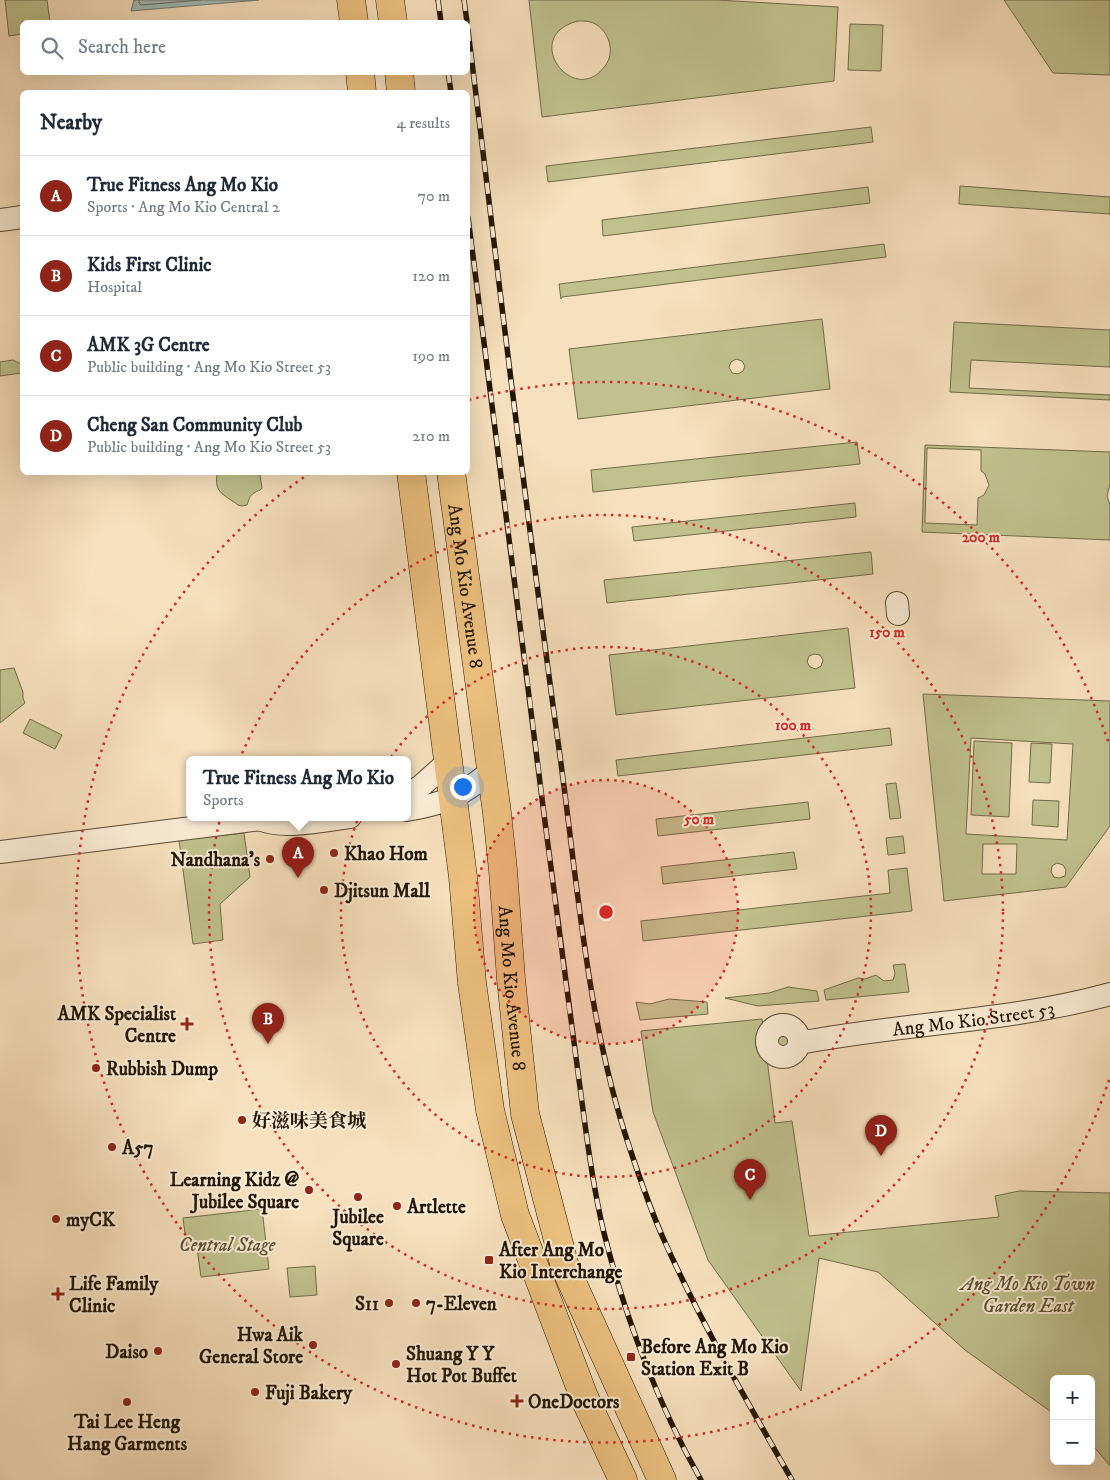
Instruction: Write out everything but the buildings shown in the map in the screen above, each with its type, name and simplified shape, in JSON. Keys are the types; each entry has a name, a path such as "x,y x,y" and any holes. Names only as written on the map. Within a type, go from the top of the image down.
{"main road":[{"path":"351,0 354,20"},
{"path":"390,0 393,20"},
{"path":"360,75 362,90"},
{"path":"399,75 401,90"},
{"name":"Ang Mo Kio Avenue 8","path":"412,475 463,877 472,983 490,1110 515,1215 584,1397 623,1480"},
{"name":"Ang Mo Kio Avenue 8","path":"451,475 503,870 511,979 525,1114 565,1267 662,1480"},
{"path":"425,576 442,589 457,584 463,577 464,571"}],"street":[{"path":"0,220 20,217"},
{"path":"411,793 448,761"},
{"path":"411,809 427,807 453,798 478,783 491,771"},
{"path":"0,852 246,821"},
{"path":"272,821 273,823 298,823 315,821"},
{"name":"Ang Mo Kio Street 53","path":"798,1037 826,1034 835,1036 1016,1014 1076,1004 1110,994"}],"green space":[{"path":"5,0 47,0 50,20 20,20 20,34 9,36"},
{"path":"529,0 717,0 838,7 834,81 542,117","holes":["578,21 597,25 605,33 610,44 610,55 605,66 593,77 579,79 567,75 558,65 552,53 553,40 561,29"]},
{"path":"1004,0 1110,0 1110,75 1053,73"},
{"path":"850,24 883,25 881,71 848,70"},
{"path":"871,127 873,142 548,182 546,166"},
{"path":"960,186 1110,197 1110,214 959,204"},
{"path":"868,187 870,203 603,236 602,220"},
{"path":"884,244 886,257 562,297 561,299 559,284"},
{"path":"822,319 830,389 578,419 569,349","holes":["736,359 742,361 745,366 743,371 738,374 732,373 729,367 731,362"]},
{"path":"954,322 1110,330 1110,367 971,360 969,388 1110,395 1110,400 950,392"},
{"path":"13,360 20,364 20,373 0,376 0,362"},
{"path":"857,442 860,464 593,492 591,470"},
{"path":"925,445 1110,452 1110,484 1107,496 1110,505 1110,540 922,532","holes":["927,448 981,450 981,471 985,474 989,485 984,495 978,498 977,525 925,523"]},
{"path":"217,475 260,475 262,488 251,495 247,505 242,506 219,490"},
{"path":"855,503 856,517 634,541 632,527"},
{"path":"871,552 873,574 607,603 604,580"},
{"path":"848,628 855,688 616,715 609,655","holes":["814,654 820,655 823,660 821,666 816,669 810,667 807,662 809,656"]},
{"path":"14,668 25,703 0,723 0,670"},
{"path":"923,694 1110,701 1110,826 1066,887 944,901","holes":["971,738 1073,744 1067,840 966,834","983,844 1017,844 1016,874 982,874","1057,863 1063,865 1066,870 1065,876 1054,877 1051,872 1052,866"]},
{"path":"30,719 62,735 55,749 23,733"},
{"path":"890,728 892,745 618,776 616,760"},
{"path":"974,741 1012,743 1009,817 971,815"},
{"path":"1031,743 1052,744 1050,783 1029,782"},
{"path":"896,783 901,818 890,819 886,784"},
{"path":"1033,800 1059,801 1058,827 1032,825"},
{"path":"808,802 810,819 658,836 656,819"},
{"path":"244,833 250,877 220,904 223,940 193,944 179,840"},
{"path":"903,836 905,853 888,855 886,838"},
{"path":"794,852 797,869 663,884 661,867"},
{"path":"907,868 912,911 643,941 641,921 890,893 888,870"},
{"path":"905,964 909,992 826,1000 824,990 858,978 865,979 876,975 884,981 893,980 895,974 893,965"},
{"path":"788,987 817,991 819,1001 758,1006 725,998 769,993"},
{"path":"669,999 707,1002 708,1014 640,1020 636,1002 650,1004"},
{"name":"Ang Mo Kio Town Garden East","path":"762,1019 775,1123 792,1121 809,1236 999,1217 995,1196 1019,1191 1110,1193 1110,1466 1095,1448 1095,1375 1050,1375 1050,1411 965,1350 878,1272 819,1258 801,1391 708,1260 653,1112 641,1031"},
{"path":"782,1030 790,1033 793,1041 790,1049 782,1052 774,1049 771,1041 774,1033"},
{"name":"Central Stage","path":"262,1209 269,1269 201,1277 197,1248 187,1249 183,1218"},
{"path":"315,1266 317,1295 290,1297 287,1268"}],"water":[{"path":"134,0 259,0 131,11"}],"railway":[{"path":"438,0 441,20"},
{"path":"464,0 467,20"},
{"path":"470,46 524,484 579,905 603,1053 630,1149 664,1240 709,1332 792,1480"},
{"path":"448,75 451,90"},
{"path":"470,233 562,951 596,1195 612,1265 644,1360 671,1422 701,1480"}],"place":[{"name":"Khao Hom","path":"334,853"},
{"name":"Nandhana's","path":"270,859"},
{"name":"True Fitness Ang Mo Kio","path":"298,878"},
{"name":"Djitsun Mall","path":"324,890"},
{"name":"AMK Specialist Centre","path":"187,1024"},
{"name":"Kids First Clinic","path":"268,1044"},
{"name":"Rubbish Dump","path":"96,1068"},
{"name":"好滋味美食城","path":"242,1120"},
{"name":"A57","path":"112,1147"},
{"name":"Cheng San Community Club","path":"881,1156"},
{"name":"Learning Kidz @ Jubilee Square","path":"309,1190"},
{"name":"Jubilee Square","path":"358,1197"},
{"name":"AMK 3G Centre","path":"750,1200"},
{"name":"Artlette","path":"397,1206"},
{"name":"myCK","path":"56,1219"},
{"name":"After Ang Mo Kio Interchange","path":"489,1260"},
{"name":"Life Family Clinic","path":"58,1294"},
{"name":"S11","path":"389,1303"},
{"name":"7-Eleven","path":"416,1303"},
{"name":"Hwa Aik General Store","path":"313,1345"},
{"name":"Daiso","path":"158,1351"},
{"name":"Before Ang Mo Kio Station Exit B","path":"631,1357"},
{"name":"Shuang Y Y Hot Pot Buffet","path":"396,1364"},
{"name":"Fuji Bakery","path":"255,1392"},
{"name":"OneDoctors","path":"517,1401"},
{"name":"Tai Lee Heng Hang Garments","path":"127,1402"}]}
